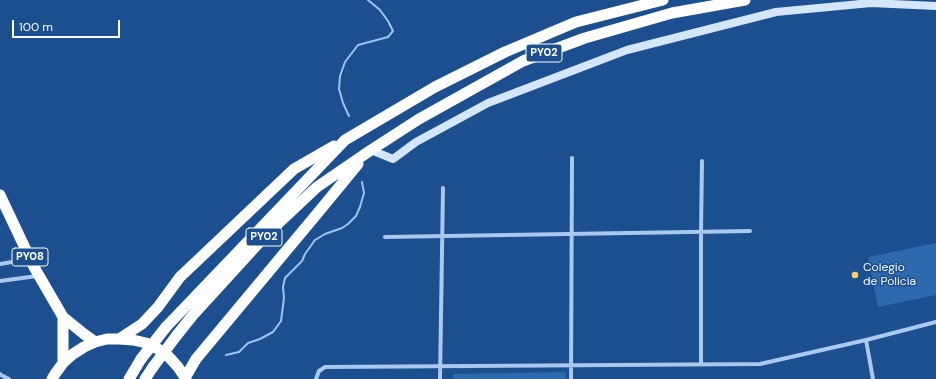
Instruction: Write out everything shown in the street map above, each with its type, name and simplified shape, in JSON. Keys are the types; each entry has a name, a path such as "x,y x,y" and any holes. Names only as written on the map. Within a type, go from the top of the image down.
{"highway":[{"name":"PY02","path":"129,379 141,359 166,327 345,140 435,87 505,52 576,22 663,0"},
{"name":"PY02","path":"145,379 193,315 266,234 317,187 419,119 523,61 585,38 672,13 744,0"},
{"path":"119,338 142,324 158,307 180,277 294,169 345,140"},
{"path":"52,379 63,363 84,347 95,342 119,338 146,343 158,349 169,357 186,378 196,360 367,153"},
{"name":"PY08","path":"0,195 6,212 63,317 95,342"},
{"name":"PY08","path":"63,317 63,363"}],"street":[{"path":"367,153 392,158 416,142 488,103 627,50 776,12 871,3 936,6"},
{"path":"571,379 572,158"},
{"path":"701,364 702,161"},
{"path":"440,379 444,188"},
{"path":"385,237 750,231"},
{"path":"0,264 31,259"},
{"path":"0,281 40,276"},
{"path":"316,379 319,371 325,367 760,364 866,340 936,322"},
{"path":"866,340 873,379"},
{"path":"0,374 9,379"}],"shaded area":[{"path":"936,243 936,295 878,307 868,257"},
{"path":"566,372 566,379 453,379 453,374"}],"waterway":[{"path":"349,116 339,89 340,76 345,62 358,45 388,37 393,31 380,10 368,0"},
{"path":"226,355 239,352 248,343 273,332 281,321 285,278 302,261 315,240 325,234 342,228 356,216 364,193 362,182"}],"place":[{"name":"Colegio de Policia","path":"855,275"}]}
